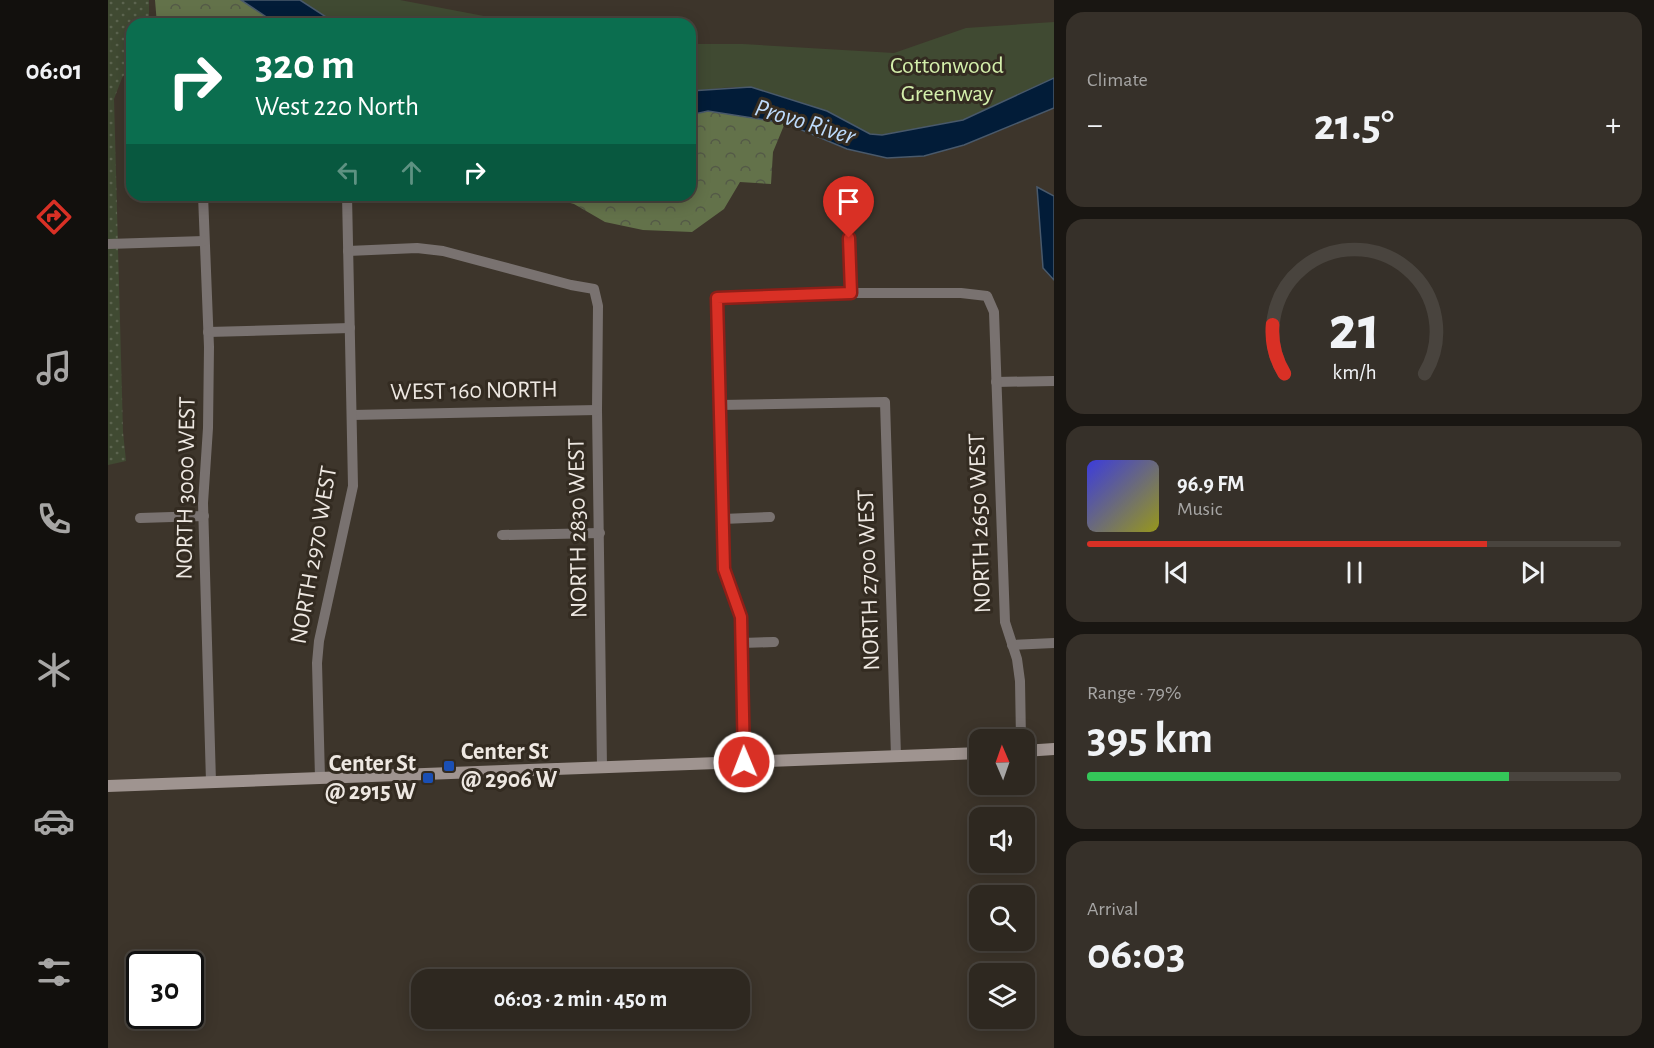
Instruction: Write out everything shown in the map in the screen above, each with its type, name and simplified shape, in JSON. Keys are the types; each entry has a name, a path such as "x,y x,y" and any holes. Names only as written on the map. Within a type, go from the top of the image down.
{"main road":[{"path":"1035,750 1054,749"},
{"path":"108,786 969,753"}],"street":[{"name":"NORTH 3000 WEST","path":"203,201 208,332 208,428 204,516 211,782"},
{"name":"NORTH 2970 WEST","path":"320,778 317,663 319,641 353,486 347,201"},
{"path":"744,762 741,617 724,569 717,298 851,293 849,238"},
{"path":"108,244 204,241"},
{"name":"NORTH 2830 WEST","path":"348,251 417,248 443,251 594,289 598,306 597,410 602,767"},
{"name":"NORTH 2650 WEST","path":"851,293 961,293 987,296 991,304 994,312 1005,622 1017,659 1021,729"},
{"path":"208,332 350,328"},
{"path":"996,382 1054,381"},
{"name":"NORTH 2700 WEST","path":"720,405 885,402 896,756"},
{"name":"WEST 160 NORTH","path":"352,415 597,410"},
{"path":"140,518 204,516"},
{"path":"723,519 770,517"},
{"path":"502,535 600,533"},
{"path":"742,643 774,642"},
{"path":"1012,645 1054,643"}],"green space":[{"path":"108,0 149,0 149,18 126,18 126,72 114,99 123,432 126,461 108,465"},
{"path":"155,0 241,0 268,18 156,18"},
{"path":"300,0 400,0 494,18 328,18"},
{"name":"Cottonwood Greenway","path":"1054,22 1054,78 963,120 882,135 870,134 827,111 768,92 733,87 696,90 696,44 743,44 894,53 966,28"},
{"path":"708,111 785,123 773,152 771,184 740,182 724,209 692,232 643,230 605,222 574,204 563,201 696,201 696,114"}],"water":[{"path":"241,0 300,0 328,18 268,18"},
{"name":"Provo River","path":"1054,78 1054,108 964,145 924,156 887,158 847,149 785,123 708,111 696,114 696,91 751,87 827,111 870,134 882,135 963,120"},
{"path":"1037,187 1054,196 1054,280 1043,268"}],"place":[{"name":"Center St @ 2906 W","path":"449,766"},
{"name":"Center St @ 2915 W","path":"428,778"}],"route":[{"path":"744,762 741,617 724,569 717,298 851,293 849,238"}]}
